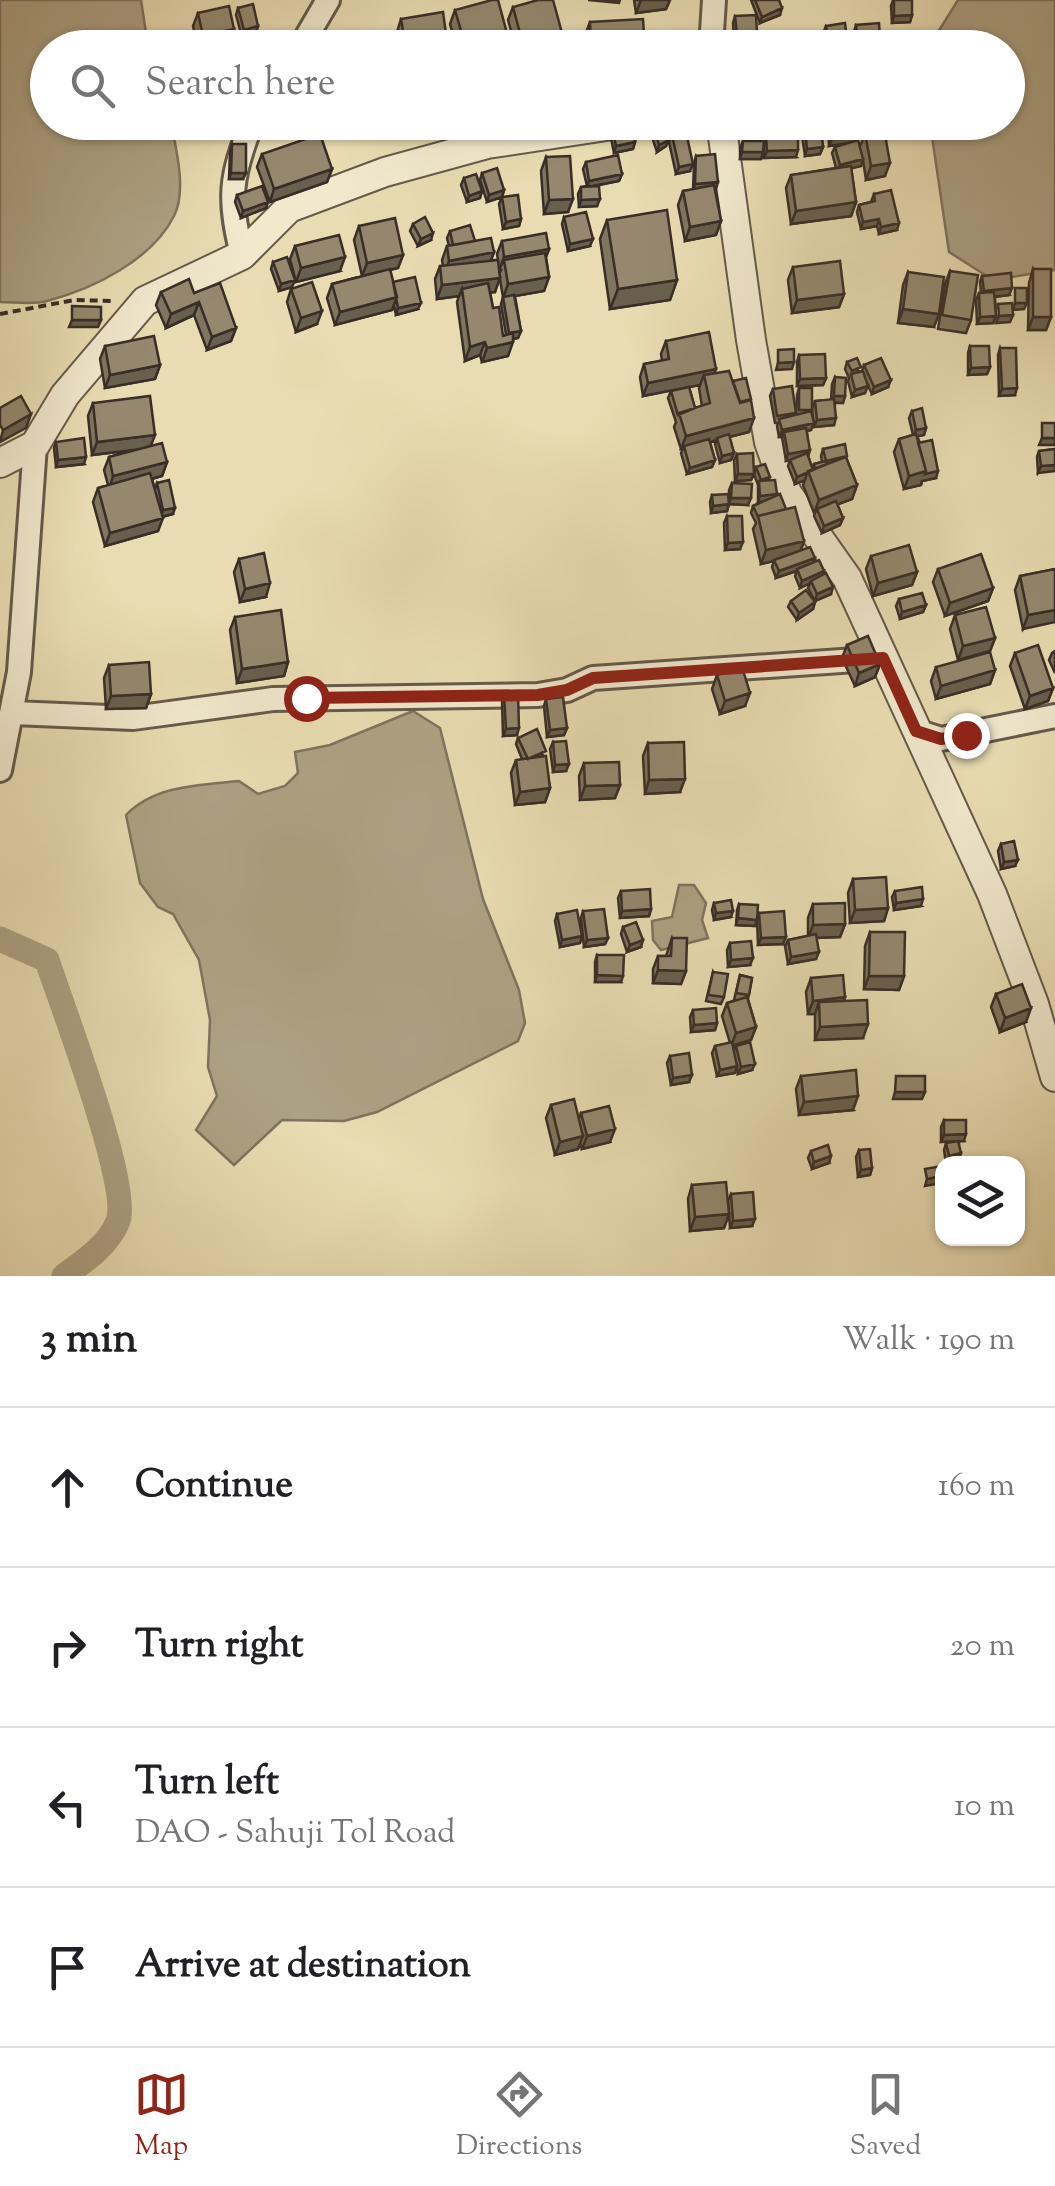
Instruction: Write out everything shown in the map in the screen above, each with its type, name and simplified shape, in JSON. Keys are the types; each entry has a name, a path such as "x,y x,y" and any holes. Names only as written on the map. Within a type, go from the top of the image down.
{"street":[{"path":"310,30 328,0"},
{"path":"712,30 714,0"},
{"path":"242,255 230,205 245,140"},
{"path":"0,464 35,444 65,395 145,301 242,255 289,208 385,172 514,140"},
{"path":"724,140 769,442 787,494 847,578 992,894 1034,1004 1055,1077"},
{"path":"0,770 13,713 29,581 35,444"},
{"path":"13,713 133,718 273,699 538,695 567,690 593,678 883,658"},
{"path":"916,731 941,739 1055,716"}],"path":[{"path":"0,314 74,300 145,301"}],"shaded area":[{"path":"0,0 141,0 146,30 30,30 30,140 174,140 180,194 174,216 151,246 102,280 42,302 0,302"},
{"path":"958,0 1055,0 1055,270 993,280 949,252 933,140 1025,140 1025,30 939,30"},
{"path":"413,711 440,728 483,899 519,990 525,1023 518,1041 377,1112 344,1121 282,1120 234,1165 196,1130 217,1096 208,1067 210,1020 199,960 173,914 158,907 140,883 126,815 150,798 179,788 239,781 258,794 285,786 298,773 295,752 330,745"},
{"path":"679,885 694,885 706,903 702,920 708,938 661,950 653,940 652,921 672,917"}],"building":[{"path":"498,0 506,30 461,30 455,10"},
{"path":"553,0 561,30 519,30 513,7"},
{"path":"755,0 779,0 782,8 762,17"},
{"path":"894,0 912,0 912,15 894,16"},
{"path":"253,4 258,26 244,30 238,8"},
{"path":"229,6 234,29 202,30 198,13"},
{"path":"443,12 446,30 403,30 401,19"},
{"path":"756,15 757,30 736,30 735,16"},
{"path":"643,19 644,30 590,30 590,22"},
{"path":"845,23 846,30 827,30 826,26"},
{"path":"879,23 880,30 857,30 856,25"},
{"path":"303,140 322,140 332,169 274,189 262,154"},
{"path":"615,140 635,140 635,142 616,146"},
{"path":"673,140 688,140 693,164 679,167"},
{"path":"766,140 798,140 798,150 767,151"},
{"path":"806,140 822,140 823,147 807,149"},
{"path":"858,140 863,159 840,165 835,147"},
{"path":"866,140 886,140 890,163 871,166"},
{"path":"743,141 764,141 763,152 742,152"},
{"path":"232,144 246,144 246,173 231,173"},
{"path":"715,154 718,182 695,184 696,156"},
{"path":"618,155 622,174 589,181 586,162"},
{"path":"570,156 573,199 549,200 546,157"},
{"path":"851,166 856,202 796,211 791,175"},
{"path":"497,168 504,190 489,195 482,173"},
{"path":"476,174 482,191 469,196 464,178"},
{"path":"714,185 721,221 690,227 683,191"},
{"path":"262,186 268,202 243,211 237,195"},
{"path":"599,186 600,199 581,200 581,187"},
{"path":"891,190 899,223 881,227 879,219 863,222 859,205 875,201 874,194"},
{"path":"518,195 521,219 506,222 502,197"},
{"path":"667,210 677,280 618,289 607,220"},
{"path":"586,212 593,239 570,244 564,217"},
{"path":"425,217 433,233 421,239 413,224"},
{"path":"395,218 403,255 367,263 359,226"},
{"path":"470,225 475,241 453,245 450,231"},
{"path":"546,233 549,249 504,257 502,241"},
{"path":"339,235 345,257 301,268 295,246"},
{"path":"491,238 494,252 449,261 447,246"},
{"path":"545,253 549,277 508,284 504,260"},
{"path":"287,257 295,280 281,284 273,262"},
{"path":"498,260 500,278 442,285 440,266"},
{"path":"840,261 844,294 797,300 793,267"},
{"path":"390,269 397,297 340,312 332,284"},
{"path":"1033,269 1051,269 1051,317 1033,317"},
{"path":"950,271 978,275 971,320 942,315"},
{"path":"908,272 944,277 939,314 903,309"},
{"path":"1011,273 1012,288 984,291 982,276"},
{"path":"415,277 421,303 398,308 393,282"},
{"path":"189,279 194,293 220,283 236,328 212,337 199,302 171,314 161,292"},
{"path":"312,282 322,311 301,318 291,289"},
{"path":"488,283 493,308 499,307 503,336 513,333 513,342 487,348 485,342 470,347 462,289"},
{"path":"1015,288 1027,288 1027,303 1015,303"},
{"path":"994,292 996,316 980,317 979,293"},
{"path":"514,295 521,331 509,333 503,297"},
{"path":"1012,303 1013,315 999,316 998,304"},
{"path":"72,306 101,307 101,320 72,320"},
{"path":"709,332 716,369 648,383 644,364 669,359 666,341"},
{"path":"154,336 160,365 110,375 105,346"},
{"path":"970,346 989,346 990,367 971,368"},
{"path":"1000,348 1016,348 1017,388 1002,389"},
{"path":"794,349 794,362 778,363 778,350"},
{"path":"825,354 826,378 800,379 799,355"},
{"path":"857,358 861,367 852,371 847,362"},
{"path":"881,358 891,380 874,387 864,365"},
{"path":"729,371 740,403 751,400 754,418 686,436 679,413 710,403 704,375"},
{"path":"863,371 868,386 855,390 851,374"},
{"path":"835,377 846,378 845,396 834,396"},
{"path":"746,378 751,399 740,402 733,381"},
{"path":"792,386 796,413 777,416 773,389"},
{"path":"689,387 695,408 678,415 671,391"},
{"path":"799,388 812,388 812,410 799,410"},
{"path":"21,396 31,414 3,430 0,408"},
{"path":"150,396 155,435 97,442 93,403"},
{"path":"834,399 836,418 817,420 815,401"},
{"path":"922,408 926,428 916,430 912,411"},
{"path":"811,411 814,423 782,430 779,419"},
{"path":"1042,423 1055,423 1055,438 1042,438"},
{"path":"806,428 810,450 788,454 784,432"},
{"path":"729,434 734,453 722,456 717,438"},
{"path":"916,434 926,471 909,476 899,439"},
{"path":"84,438 86,457 58,460 56,442"},
{"path":"709,439 715,460 690,468 684,446"},
{"path":"932,440 938,471 925,474 918,443"},
{"path":"162,443 167,462 113,476 109,457"},
{"path":"845,444 847,456 826,461 823,449"},
{"path":"1055,449 1055,465 1041,466 1039,451"},
{"path":"753,453 754,474 738,474 737,454"},
{"path":"807,453 813,470 797,477 790,460"},
{"path":"846,457 857,485 819,500 808,471"},
{"path":"765,464 770,477 761,480 756,467"},
{"path":"150,473 163,518 110,533 98,488"},
{"path":"169,480 175,508 163,510 157,483"},
{"path":"775,480 777,494 760,496 759,481"},
{"path":"732,483 752,484 751,498 731,498"},
{"path":"728,494 729,504 713,506 712,495"},
{"path":"780,494 786,509 758,517 753,506"},
{"path":"836,501 843,518 824,526 817,509"},
{"path":"795,507 804,541 766,550 758,516"},
{"path":"727,516 742,516 743,542 728,543"},
{"path":"909,545 917,572 878,583 871,556"},
{"path":"810,547 815,558 779,571 774,560"},
{"path":"264,553 270,583 245,589 239,559"},
{"path":"981,554 993,588 950,603 938,569"},
{"path":"819,560 824,571 802,581 797,569"},
{"path":"1055,569 1055,610 1028,615 1020,576"},
{"path":"826,573 833,587 817,594 811,581"},
{"path":"806,590 815,602 799,613 791,601"},
{"path":"922,593 926,605 902,612 899,599"},
{"path":"986,607 995,638 963,646 955,615"},
{"path":"281,610 288,662 242,669 235,617"},
{"path":"868,636 880,664 859,673 847,645"},
{"path":"1038,645 1053,688 1030,696 1015,653"},
{"path":"990,652 995,670 941,686 936,667"},
{"path":"149,662 151,694 111,696 109,665"},
{"path":"742,667 750,693 725,701 717,675"},
{"path":"518,694 519,728 506,729 504,695"},
{"path":"563,697 567,728 550,730 546,699"},
{"path":"537,729 546,751 528,759 518,738"},
{"path":"566,741 569,764 555,765 553,742"},
{"path":"684,742 685,779 649,780 648,743"},
{"path":"546,756 550,788 520,792 516,760"},
{"path":"619,762 620,785 585,786 584,763"},
{"path":"1014,841 1018,860 1004,862 1001,844"},
{"path":"886,877 888,908 855,910 853,879"},
{"path":"922,887 923,899 896,903 895,891"},
{"path":"650,889 651,909 622,911 621,891"},
{"path":"731,900 733,911 716,913 714,903"},
{"path":"845,903 845,924 813,925 813,904"},
{"path":"739,904 758,905 757,920 738,918"},
{"path":"604,909 608,938 587,940 583,911"},
{"path":"577,910 582,936 562,940 557,914"},
{"path":"784,911 786,937 761,938 759,913"},
{"path":"636,922 643,940 630,945 623,927"},
{"path":"870,932 905,932 904,976 869,976"},
{"path":"816,934 819,952 791,957 788,940"},
{"path":"672,938 687,938 686,971 658,970 658,956 671,956"},
{"path":"751,941 753,958 731,960 730,943"},
{"path":"597,955 624,955 623,976 597,975"},
{"path":"713,972 728,974 724,997 708,995"},
{"path":"740,975 752,978 749,995 736,993"},
{"path":"843,975 845,997 813,1001 811,978"},
{"path":"1022,984 1031,1008 1005,1018 996,994"},
{"path":"747,997 756,1027 736,1033 727,1003"},
{"path":"867,1000 868,1024 820,1027 819,1002"},
{"path":"716,1008 717,1023 694,1025 693,1010"},
{"path":"732,1042 737,1066 720,1070 715,1046"},
{"path":"750,1042 755,1064 741,1067 736,1046"},
{"path":"689,1053 692,1075 673,1078 670,1056"},
{"path":"856,1070 858,1096 804,1102 801,1076"},
{"path":"896,1076 925,1076 925,1092 895,1092"},
{"path":"574,1099 583,1136 560,1142 551,1105"},
{"path":"609,1106 615,1129 587,1136 581,1113"},
{"path":"944,1120 966,1120 966,1134 944,1135"},
{"path":"958,1141 961,1153 949,1156 946,1143"},
{"path":"828,1145 831,1156 814,1162 811,1151"},
{"path":"870,1149 872,1168 861,1170 859,1150"},
{"path":"935,1167 935,1177 927,1179 925,1169"},
{"path":"726,1182 729,1214 695,1217 692,1185"},
{"path":"753,1192 755,1219 733,1221 731,1194"}],"waterway":[{"path":"0,939 47,960 93,1095 114,1172 119,1202 114,1230 95,1252 64,1276"}],"route":[{"path":"306,698 538,695 567,690 593,678 883,658 916,731 941,739 966,735"}]}
